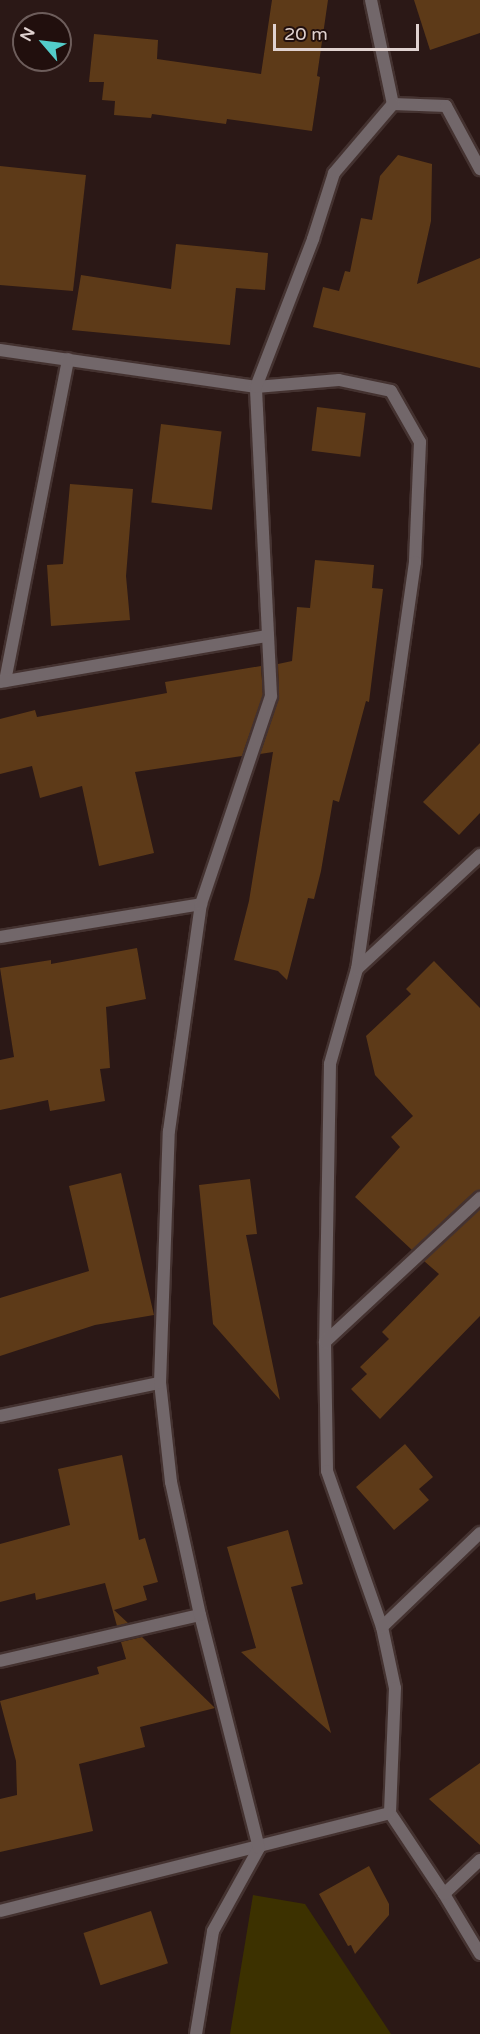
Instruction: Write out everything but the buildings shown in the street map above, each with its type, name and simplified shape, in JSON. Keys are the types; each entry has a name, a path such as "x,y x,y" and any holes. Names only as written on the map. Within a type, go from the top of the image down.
{"street":[{"path":"371,0 393,104"},
{"path":"393,104 446,106 480,170"},
{"path":"196,2034 213,1931 259,1848 200,1615 171,1482 160,1383 169,1131 201,904 271,696 256,387 313,239 334,172 393,104"},
{"path":"0,350 256,387 339,380 391,391 420,442 416,562 357,969 330,1064 325,1342 327,1471 382,1627 395,1688 390,1814 444,1894 480,1954"},
{"path":"68,359 2,682 267,636"},
{"path":"357,969 480,855"},
{"path":"0,937 201,904"},
{"path":"325,1342 480,1198"},
{"path":"0,1416 160,1383"},
{"path":"382,1627 480,1533"},
{"path":"0,1661 200,1615"},
{"path":"0,1911 390,1814"},
{"path":"444,1894 480,1860"}],"shaded area":[{"path":"253,1895 305,1904 391,2034 230,2034"}]}
